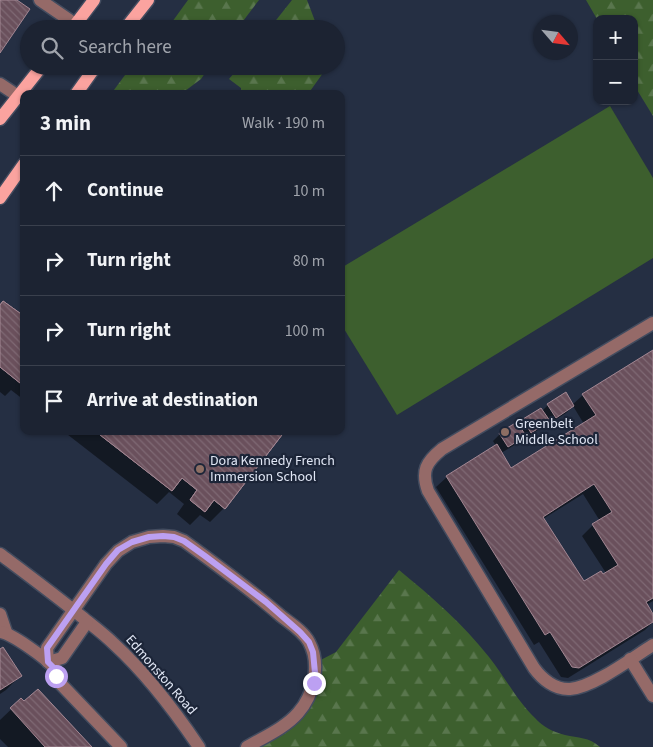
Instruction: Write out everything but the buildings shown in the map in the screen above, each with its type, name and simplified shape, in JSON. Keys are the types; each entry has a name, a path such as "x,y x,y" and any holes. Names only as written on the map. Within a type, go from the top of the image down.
{"main road":[{"path":"78,20 94,0"},
{"path":"132,20 148,0"},
{"path":"23,90 35,75"},
{"path":"79,90 90,75"},
{"path":"0,120 20,94"},
{"path":"0,198 20,170"}],"street":[{"path":"40,0 65,20"},
{"path":"0,84 18,96"},
{"path":"653,323 442,450 427,464 425,471 428,491 534,668 548,683 569,689 595,681 653,645"},
{"path":"48,662 47,648 106,564 118,550 132,542 149,537 174,537 184,541 266,602 300,632 309,642 313,652 315,673 311,692 306,703 298,713 280,728 247,747"},
{"name":"Edmonston Road","path":"0,554 114,643 141,671 181,720 199,747"},
{"path":"0,614 3,632 29,647 48,662 56,670 57,680 120,747"},
{"path":"48,662 62,658 88,622"},
{"path":"630,659 653,696"}],"green space":[{"path":"188,0 259,0 244,20 174,20"},
{"path":"292,0 307,0 315,20 276,20"},
{"path":"586,0 653,0 653,116 638,92 638,15 595,15"},
{"path":"125,75 204,75 186,90 114,90"},
{"path":"232,75 322,75 311,90 241,90 229,79"},
{"path":"610,106 653,178 653,258 397,415 345,330 345,266"},
{"path":"399,570 469,633 495,665 522,704 538,721 552,731 588,740 600,747 247,747 298,713 315,663 336,652"}],"place":[{"name":"Greenbelt Middle School","path":"505,432"},
{"name":"Dora Kennedy French Immersion School","path":"200,469"}],"route":[{"path":"56,676 56,670 48,662 47,648 106,564 118,550 132,542 149,537 163,536 174,537 184,541 266,602 300,632 309,642 313,652 315,663 314,683"}]}
